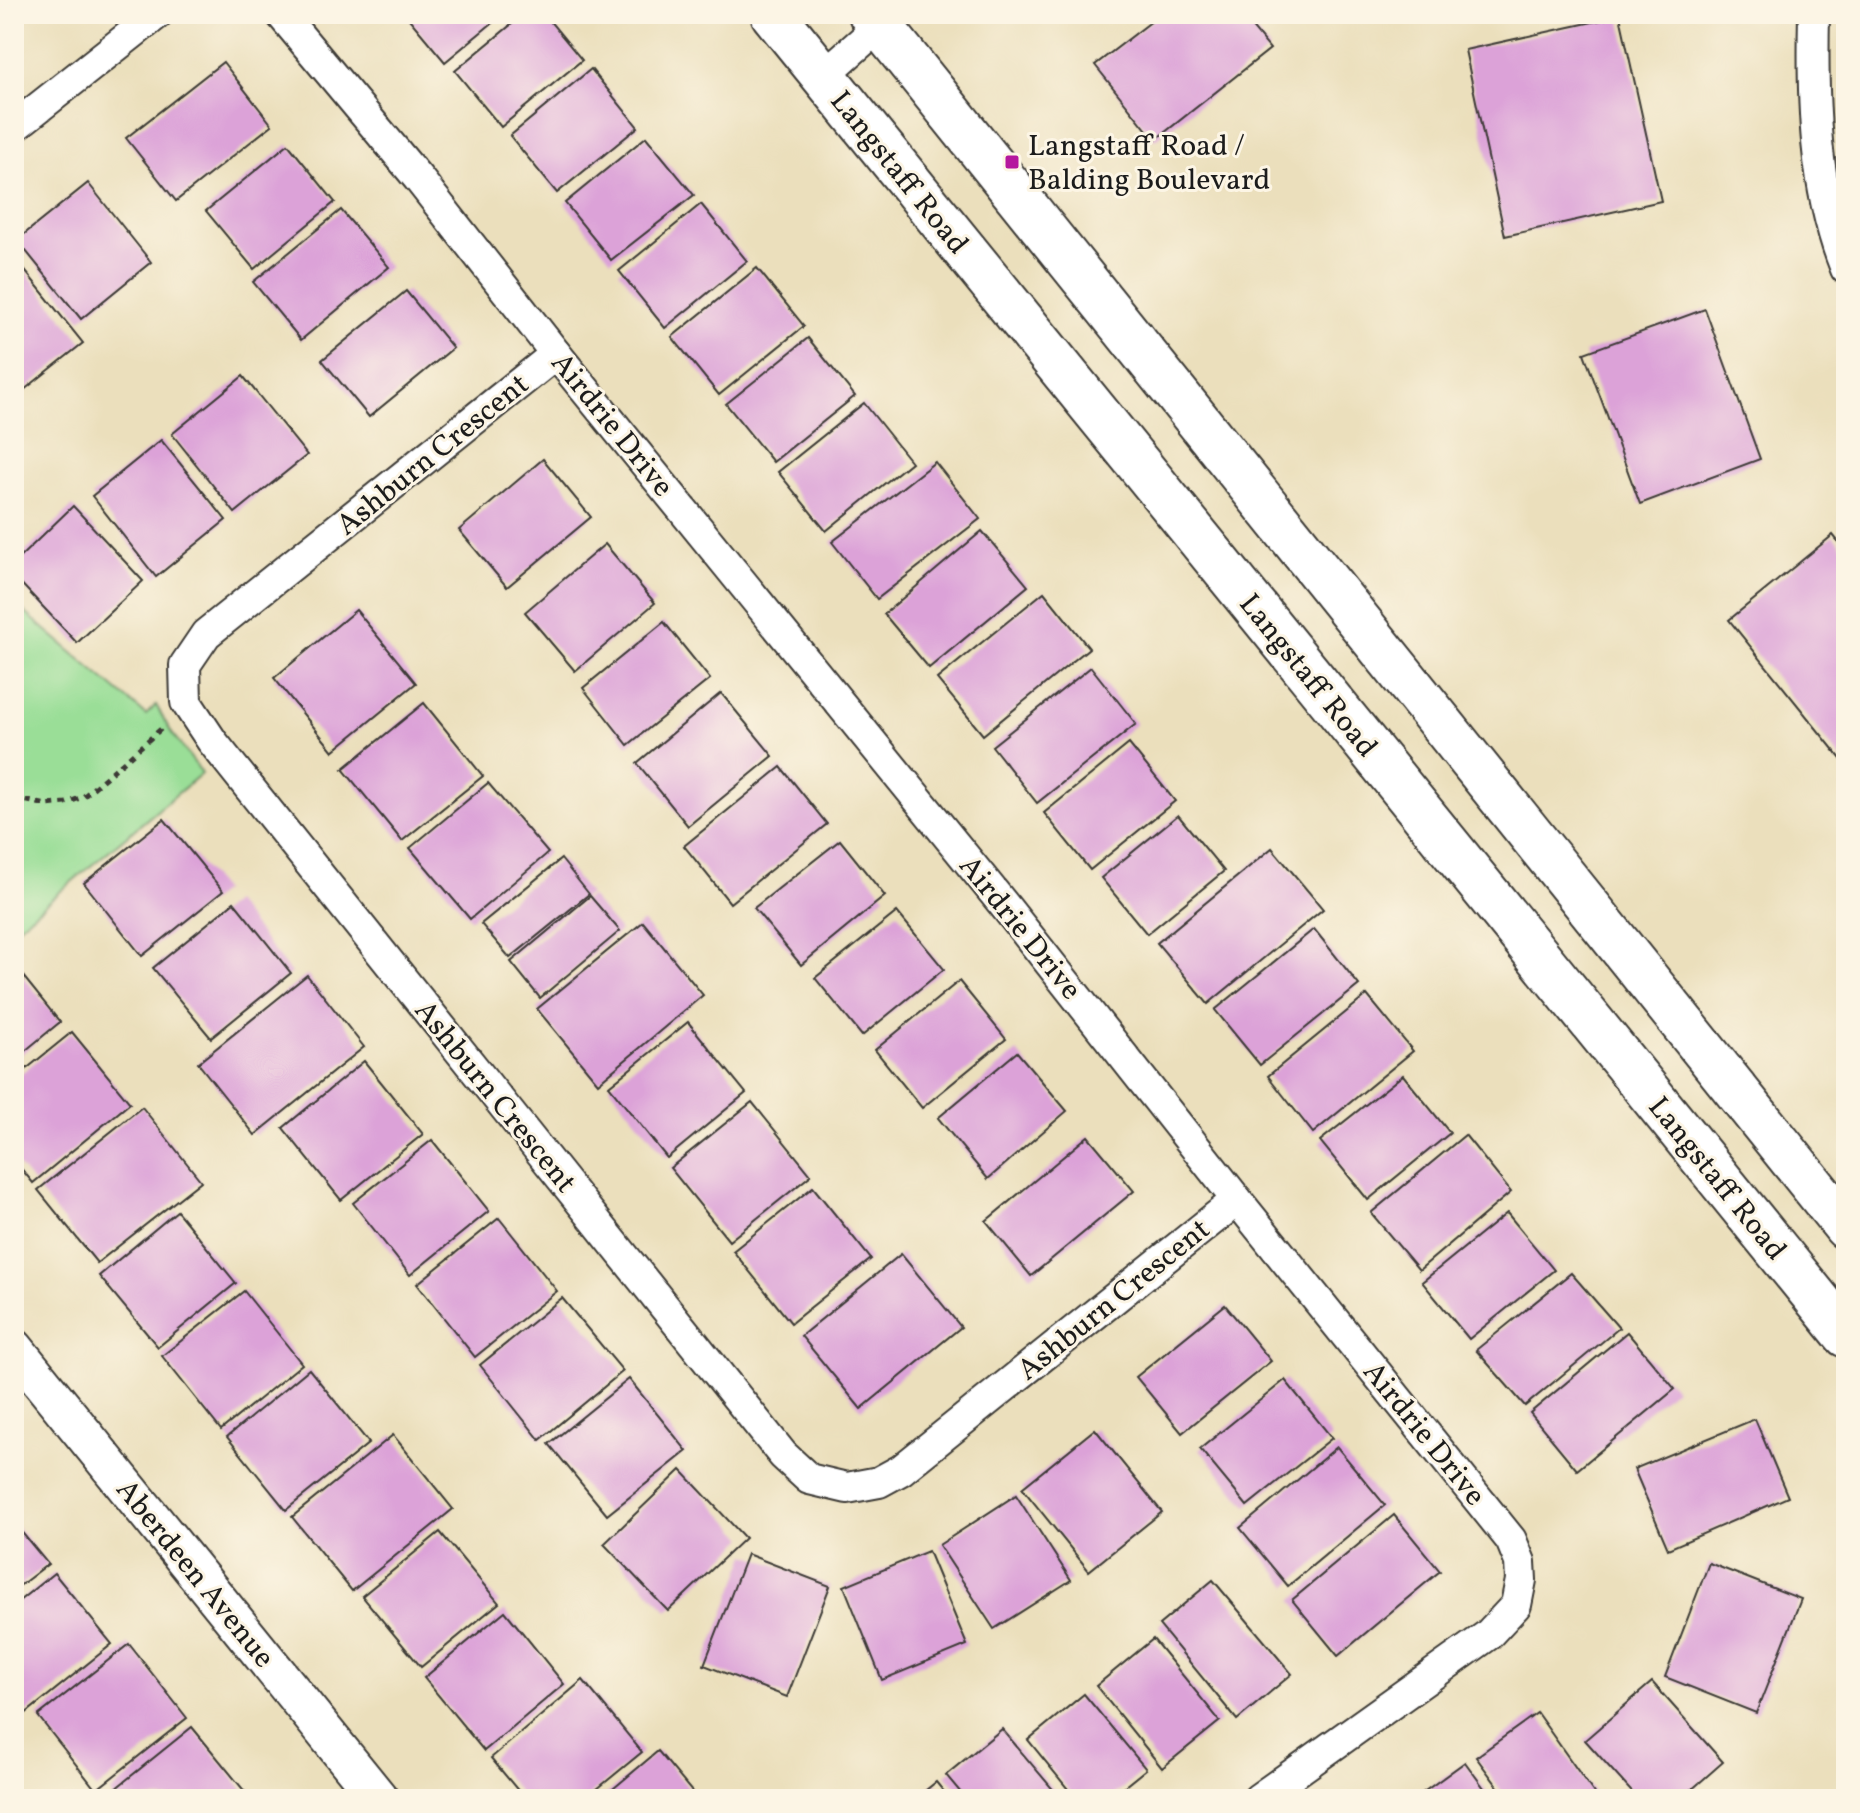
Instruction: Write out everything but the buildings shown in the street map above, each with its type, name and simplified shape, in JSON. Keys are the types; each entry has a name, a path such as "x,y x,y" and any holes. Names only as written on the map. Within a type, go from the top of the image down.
{"main road":[{"path":"882,18 1127,331 1846,1227"},
{"name":"Langstaff Road","path":"789,20 823,76 1846,1335"}],"street":[{"path":"14,127 157,14"},
{"name":"Airdrie Drive","path":"281,14 418,178 556,354 1004,905 1511,1540 1520,1562 1521,1580 1516,1605 1488,1635 1258,1799"},
{"path":"1814,14 1818,155 1834,240 1846,269"},
{"path":"823,76 882,18"},
{"name":"Ashburn Crescent","path":"556,354 206,634 185,665 186,702 212,741 773,1443 809,1479 847,1488 879,1482 901,1470 1237,1200"},
{"name":"Aberdeen Avenue","path":"14,1348 379,1799"}],"path":[{"path":"14,798 47,805 83,797 161,729"}],"green space":[{"path":"14,603 146,715 156,705 171,732 202,773 14,930"}],"place":[{"name":"Langstaff Road / Balding Boulevard","path":"1012,162"}]}
